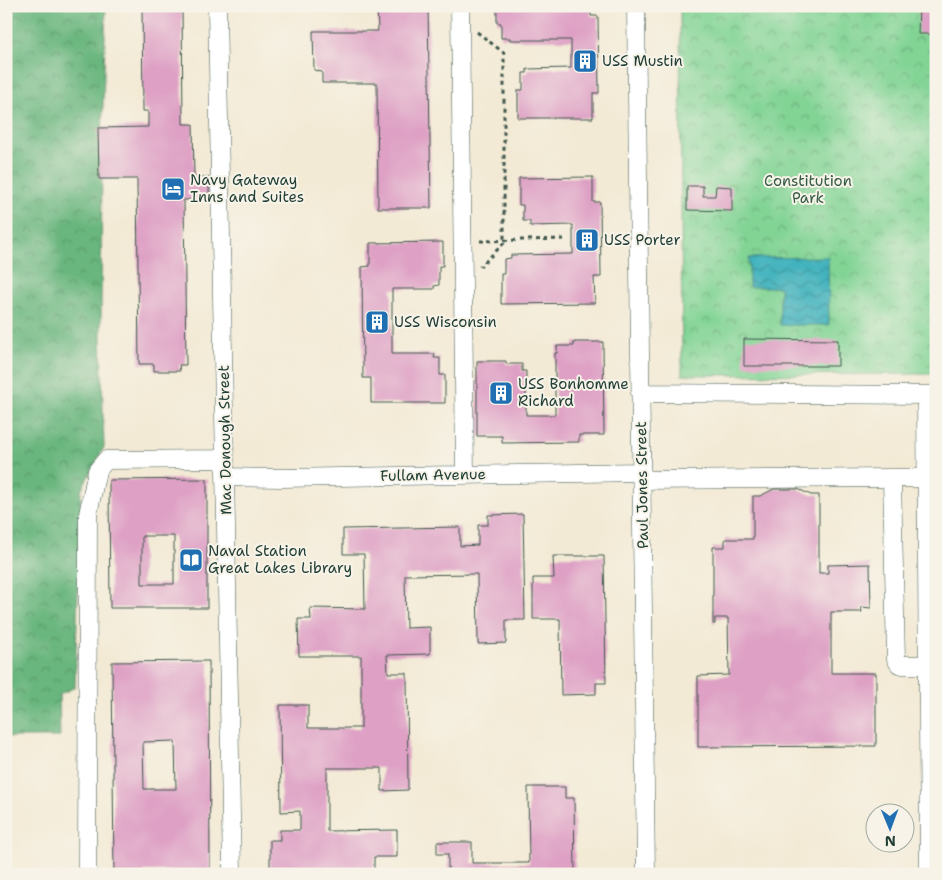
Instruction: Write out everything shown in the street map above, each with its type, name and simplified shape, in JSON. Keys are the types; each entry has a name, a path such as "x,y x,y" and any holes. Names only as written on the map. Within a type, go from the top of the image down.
{"street":[{"name":"Mac Donough Street","path":"217,6 232,874"},
{"name":"Paul Jones Street","path":"636,6 646,874"},
{"path":"460,13 465,474"},
{"path":"640,393 931,395 928,665 932,700 929,874"},
{"name":"Fullam Avenue","path":"87,874 88,514 97,472 106,460 225,468 282,478 465,474 892,478 930,469"},
{"path":"892,478 896,660 899,664 903,665 928,665"}],"path":[{"path":"460,13 504,53 504,243 463,284"},
{"path":"462,241 567,239"}],"green space":[{"path":"6,6 106,6 102,138 101,340 104,447 81,490 75,687 59,695 60,737 6,737"},
{"name":"Constitution Park","path":"680,6 936,6 936,374 682,375"}],"water":[{"path":"828,257 829,325 780,325 780,287 749,287 749,258"}],"building":[{"name":"Navy Gateway Inns and Suites","path":"142,6 182,6 183,124 193,124 194,177 209,177 209,199 184,200 186,365 179,365 180,371 154,371 154,364 139,364 137,179 99,179 98,128 148,127 148,111 143,111"},
{"path":"377,6 428,6 431,208 378,208 377,83 322,83 322,72 314,70 313,31 378,31"},
{"name":"USS Mustin","path":"497,6 591,6 591,16 598,16 599,93 593,93 593,118 518,118 518,90 523,90 523,73 527,73 527,69 571,68 571,40 510,40 510,38 501,38 501,23 497,23"},
{"path":"919,6 936,6 936,34 918,34"},
{"name":"USS Porter","path":"593,177 593,202 600,202 601,277 594,277 595,303 501,304 501,274 504,274 504,259 511,258 511,255 573,254 573,225 530,226 530,221 523,221 523,205 519,205 519,178"},
{"path":"687,186 703,186 703,196 715,196 716,186 732,187 732,211 687,210"},
{"name":"USS Wisconsin","path":"443,242 443,266 439,266 439,285 434,286 434,289 392,289 392,354 435,354 434,358 440,358 440,375 445,375 445,403 371,403 371,378 363,378 362,267 370,266 370,243"},
{"path":"744,339 838,340 838,366 744,366"},
{"name":"USS Bonhomme Richard","path":"574,342 603,342 604,435 579,435 579,442 502,443 502,436 477,436 477,361 506,361 506,364 522,364 522,371 526,371 526,415 555,415 555,353 557,353 557,346 574,346"},
{"name":"Naval Station Great Lakes Library","path":"207,479 207,608 110,608 109,480","holes":["142,536 174,536 174,584 142,584"]},
{"path":"774,489 798,489 811,495 819,495 819,573 828,573 828,565 870,564 871,608 861,607 862,612 831,612 831,673 876,673 876,746 698,747 698,676 729,675 728,618 715,618 715,624 713,624 713,547 725,547 725,539 753,539 753,496 760,496"},
{"path":"523,514 525,620 506,620 506,643 478,644 477,574 405,575 406,628 430,627 430,654 387,655 388,673 407,673 408,790 382,791 382,768 327,768 327,831 397,830 397,857 374,857 374,874 270,874 270,840 280,840 280,830 300,830 300,811 281,812 280,705 308,705 308,728 361,728 361,656 299,656 298,619 311,619 310,608 365,609 364,554 343,554 343,529 460,527 460,546 478,545 478,525 488,525 488,515"},
{"path":"553,556 604,556 606,683 596,683 596,694 561,695 560,619 533,619 533,578 554,578"},
{"path":"209,661 210,874 176,874 176,871 144,871 144,874 114,874 112,662","holes":["175,741 176,789 144,789 143,742"]},
{"path":"528,787 565,787 565,798 574,798 575,874 448,874 448,854 437,854 437,842 472,842 472,863 529,863"}],"place":[{"name":"USS Mustin","path":"585,61"},
{"name":"Navy Gateway Inns and Suites","path":"173,189"},
{"name":"USS Porter","path":"587,240"},
{"name":"USS Wisconsin","path":"377,322"},
{"name":"USS Bonhomme Richard","path":"501,393"},
{"name":"Naval Station Great Lakes Library","path":"191,560"}]}
